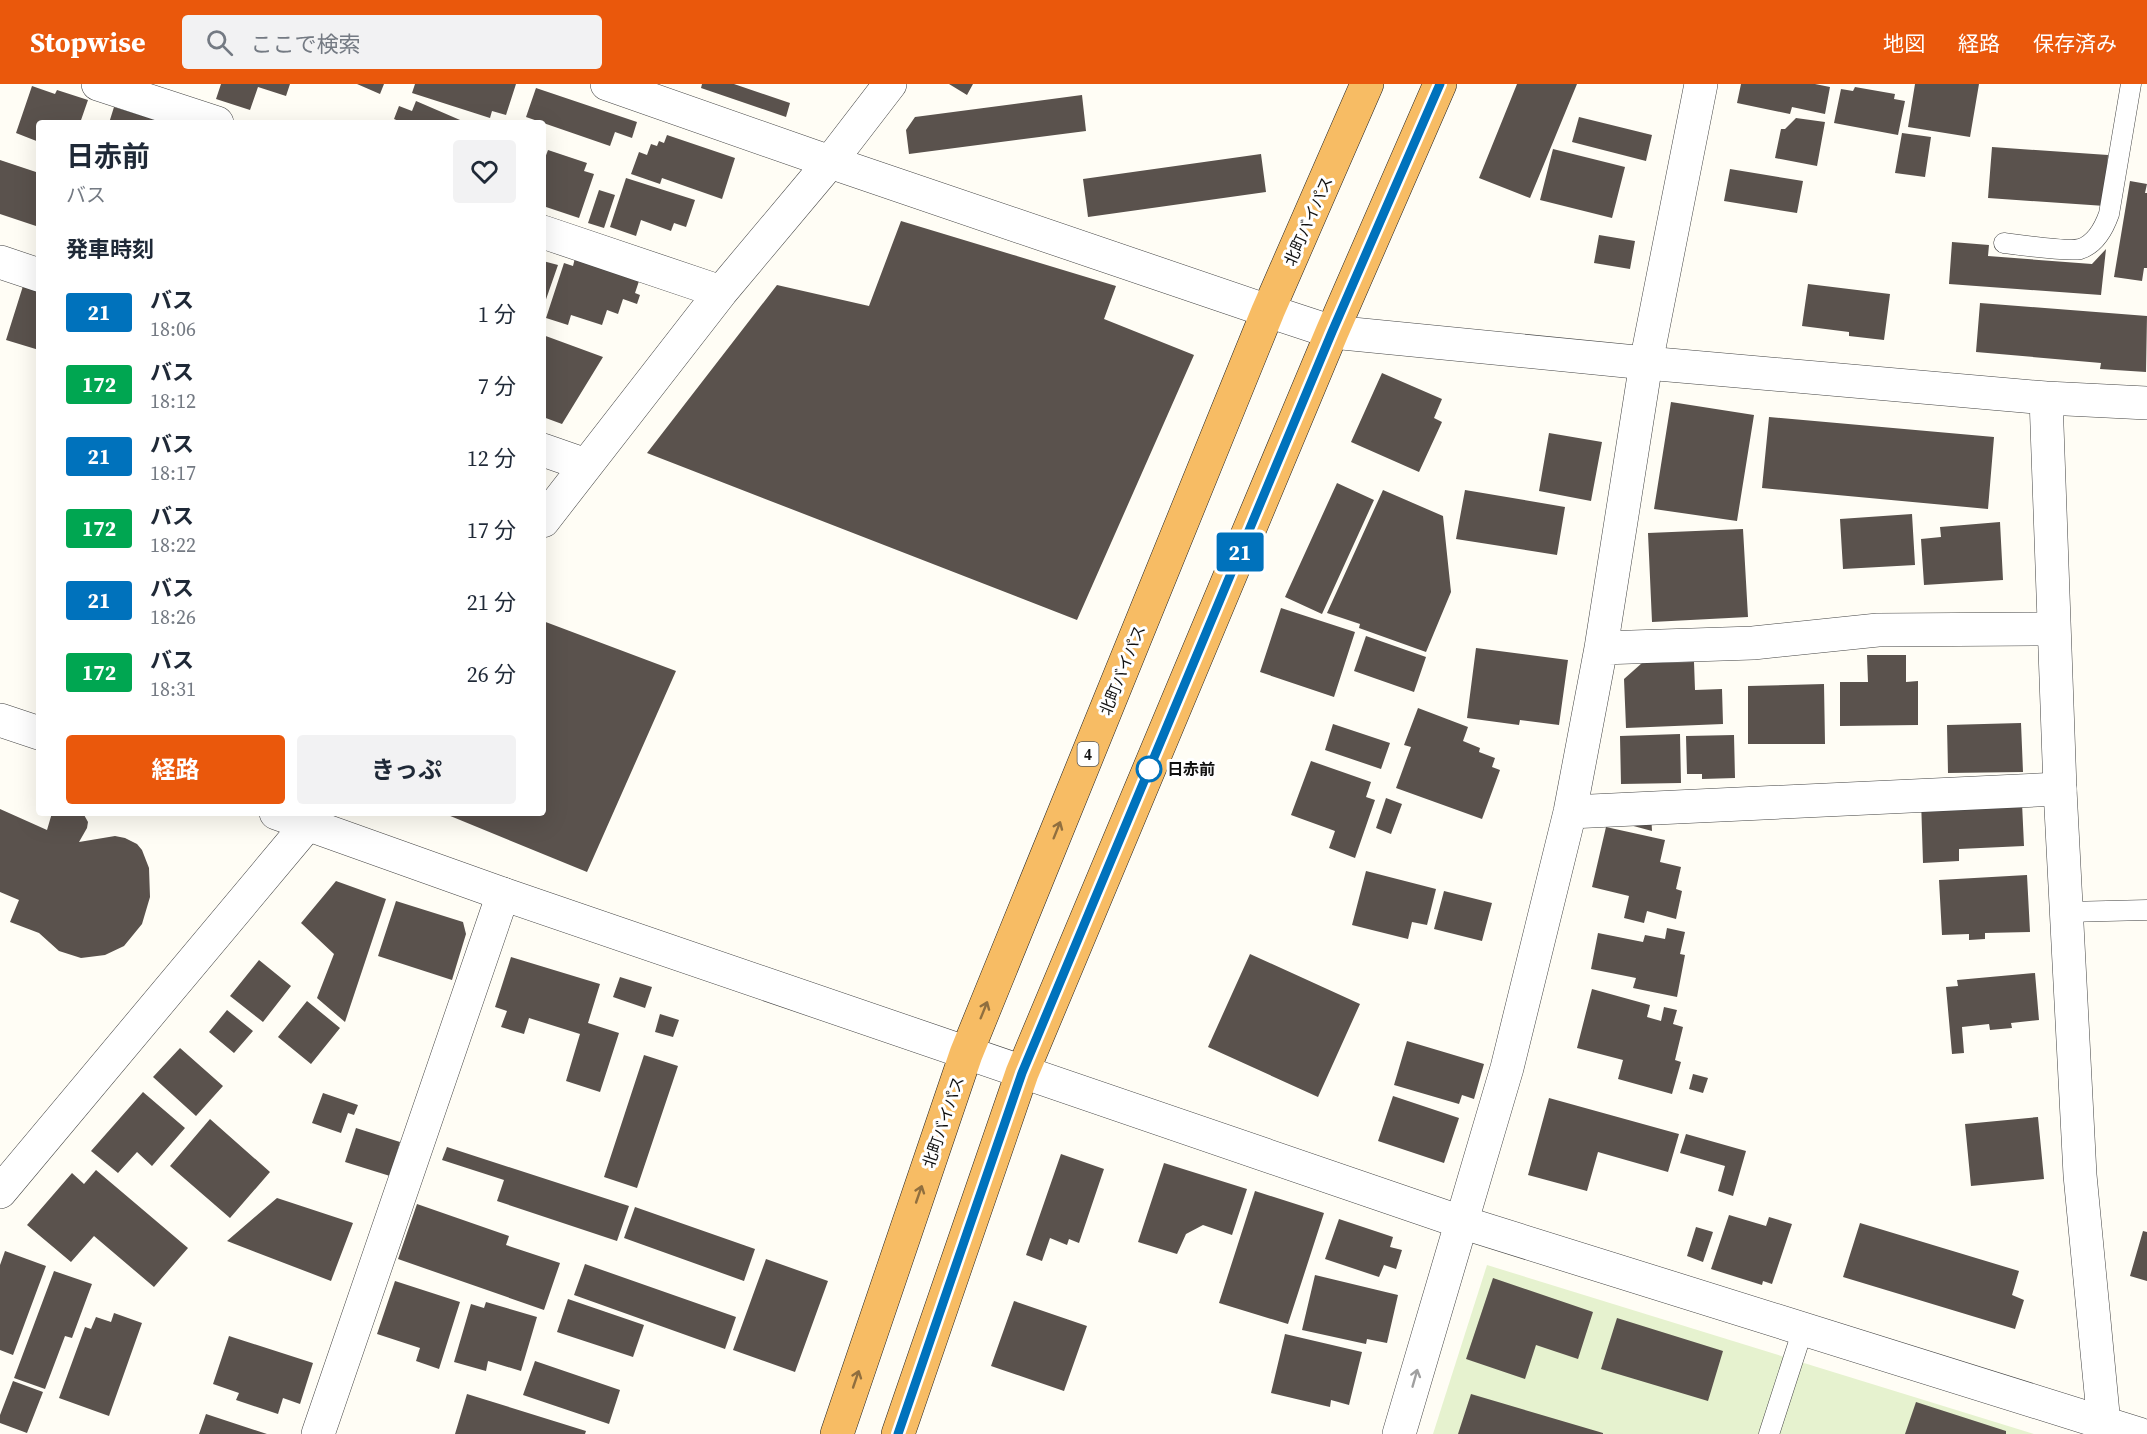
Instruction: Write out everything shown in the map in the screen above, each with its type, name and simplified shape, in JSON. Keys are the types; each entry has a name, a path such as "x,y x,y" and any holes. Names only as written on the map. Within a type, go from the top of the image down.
{"highway":[{"name":"北町バイパス","path":"837,1434 966,1054 1268,311 1367,84"},
{"path":"898,1434 1022,1073 1332,332 1440,84"}],"street":[{"path":"98,84 208,120"},
{"path":"607,84 1332,332 2046,399 2147,403"},
{"path":"546,517 721,292 830,162 890,84"},
{"path":"1399,1434 1507,1068 1570,812 1601,648 1646,363 1701,84"},
{"path":"546,233 721,292"},
{"path":"0,262 36,274"},
{"path":"2046,399 2060,789 2080,1174 2104,1424"},
{"path":"546,451 586,465"},
{"path":"1601,648 1753,643 1878,630 2053,629"},
{"path":"0,720 36,732"},
{"path":"1570,812 2060,789"},
{"path":"0,1192 312,818 503,894 1461,1222 2139,1434"},
{"path":"318,1434 503,894"}],"lane":[{"path":"2004,243 2078,250 2090,244 2103,230 2109,214 2131,84"},
{"path":"2067,912 2147,910"},
{"path":"1769,1434 1803,1329"}],"green space":[{"path":"1487,1265 2034,1434 1433,1434"}],"building":[{"path":"221,84 290,84 286,96 258,87 250,110 216,99"},
{"path":"357,84 384,84 380,94"},
{"path":"415,84 516,84 506,115 492,111 490,118 412,93"},
{"path":"702,84 734,84 790,103 786,117 701,88"},
{"path":"949,84 973,84 967,95"},
{"path":"1517,84 1577,84 1530,198 1479,178"},
{"path":"1741,84 1815,84 1830,87 1825,114 1792,107 1790,114 1737,103"},
{"path":"1915,84 1979,84 1970,137 1908,127"},
{"path":"32,86 55,94 57,90 88,100 81,120 36,120 36,141 16,133"},
{"path":"1855,87 1895,94 1894,99 1905,101 1898,135 1834,123 1841,89 1853,91"},
{"path":"536,88 637,122 632,138 615,132 610,146 546,124 546,120 526,117"},
{"path":"1082,95 1086,131 909,154 906,130 915,117"},
{"path":"416,101 460,120 394,119 399,106 412,111"},
{"path":"114,107 155,120 110,120"},
{"path":"1579,117 1652,135 1646,161 1572,142"},
{"path":"1796,118 1825,122 1817,166 1775,158 1781,129 1785,129"},
{"path":"1902,133 1931,137 1925,177 1895,173"},
{"path":"667,135 735,158 722,199 662,178 660,184 631,174 639,152 647,155 651,144 657,146 659,141 664,143"},
{"path":"1992,147 2108,155 2105,206 1988,198"},
{"path":"1553,149 1625,167 1612,218 1540,200"},
{"path":"548,150 587,163 584,171 594,174 579,218 546,207 546,155"},
{"path":"1261,154 1266,192 1088,217 1083,179"},
{"path":"0,160 36,172 36,226 0,214"},
{"path":"1730,169 1803,181 1797,213 1724,201"},
{"path":"626,178 695,200 686,227 674,223 671,231 641,220 636,236 610,227"},
{"path":"2130,181 2147,184 2145,193 2147,193 2147,268 2144,268 2142,281 2114,277"},
{"path":"599,190 615,195 604,228 588,223"},
{"path":"901,221 1116,286 1104,319 1194,355 1077,620 647,453 777,285 869,306"},
{"path":"1599,235 1635,241 1630,269 1594,263"},
{"path":"1952,242 1989,245 1988,256 2092,264 2106,249 2101,295 1949,284"},
{"path":"575,258 640,278 635,293 640,295 637,304 623,299 618,314 607,310 602,325 571,315 568,325 546,318 564,263 573,266"},
{"path":"546,262 558,265 546,299"},
{"path":"1808,284 1890,294 1884,340 1849,336 1849,332 1802,326"},
{"path":"23,286 36,290 36,349 6,340"},
{"path":"1980,303 2147,316 2146,372 2100,369 2101,363 1976,352"},
{"path":"546,336 603,357 562,424 546,418"},
{"path":"1382,373 1442,399 1434,418 1442,422 1419,472 1351,442"},
{"path":"1671,402 1754,415 1737,521 1654,509"},
{"path":"1769,417 1994,437 1988,509 1762,488"},
{"path":"1549,433 1602,442 1591,501 1539,491"},
{"path":"1337,483 1374,500 1322,614 1285,597"},
{"path":"1383,490 1443,516 1451,592 1426,652 1359,628 1360,624 1327,613"},
{"path":"1465,490 1565,507 1557,555 1456,539"},
{"path":"1912,514 1915,565 1843,569 1840,519"},
{"path":"2000,522 2003,580 1924,585 1921,539 1941,537 1940,527"},
{"path":"1743,529 1748,617 1652,622 1648,533"},
{"path":"1281,608 1355,632 1334,697 1260,672"},
{"path":"546,622 676,671 587,872 450,816 546,816"},
{"path":"1366,636 1426,657 1414,692 1354,671"},
{"path":"1476,648 1568,660 1559,725 1520,720 1519,725 1467,718"},
{"path":"1867,655 1906,655 1906,682 1918,681 1918,725 1840,726 1840,682 1868,682"},
{"path":"1694,662 1695,690 1722,689 1723,724 1626,728 1624,679 1642,663"},
{"path":"1824,684 1825,744 1748,744 1748,686"},
{"path":"1418,708 1468,727 1463,741 1480,748 1479,752 1495,758 1492,767 1500,770 1482,819 1396,788 1411,747 1404,745"},
{"path":"2021,723 2023,772 1948,773 1947,725"},
{"path":"1333,724 1390,743 1381,769 1325,750"},
{"path":"1680,734 1681,783 1621,784 1620,736"},
{"path":"1734,735 1735,778 1702,779 1702,774 1687,774 1686,736"},
{"path":"1311,761 1371,782 1366,797 1375,800 1355,858 1329,848 1335,831 1291,815"},
{"path":"1386,798 1402,804 1391,834 1376,828"},
{"path":"1921,799 2022,803 2024,846 1959,849 1959,861 1923,863"},
{"path":"0,809 47,830 51,816 85,816 88,822 87,828 79,842 115,836 125,838 137,844 142,850 149,868 150,897 142,924 124,946 105,955 81,958 59,951 39,933 10,922 19,900 0,892"},
{"path":"1651,812 1652,831 1626,824"},
{"path":"1606,827 1665,840 1660,862 1681,867 1676,889 1682,891 1676,919 1647,911 1644,923 1624,918 1629,896 1592,887"},
{"path":"1366,871 1436,889 1427,925 1412,922 1408,939 1352,925"},
{"path":"2027,875 2030,932 1985,933 1985,939 1969,940 1969,934 1942,935 1939,880"},
{"path":"336,881 386,899 345,1022 317,998 334,954 301,923"},
{"path":"1444,891 1492,903 1482,941 1434,929"},
{"path":"396,901 463,922 466,934 452,980 378,956"},
{"path":"1667,928 1685,932 1680,954 1685,955 1677,997 1633,988 1636,978 1591,969 1598,933 1643,942 1645,935 1665,939"},
{"path":"1250,954 1360,1004 1318,1097 1208,1047"},
{"path":"511,957 600,984 588,1023 619,1033 600,1092 566,1081 580,1034 529,1018 524,1034 501,1027 507,1011 495,1007"},
{"path":"259,960 291,986 263,1022 230,996"},
{"path":"2035,973 2039,1020 2011,1023 2012,1028 1990,1030 1989,1024 1962,1027 1964,1053 1952,1054 1946,987 1958,986 1957,980"},
{"path":"620,977 652,987 645,1008 613,997"},
{"path":"1592,989 1650,1005 1647,1017 1661,1021 1664,1007 1677,1010 1673,1024 1683,1027 1675,1060 1681,1062 1672,1094 1618,1079 1623,1060 1577,1048"},
{"path":"307,1001 340,1028 311,1064 278,1037"},
{"path":"227,1010 253,1031 234,1053 209,1032"},
{"path":"660,1014 679,1020 673,1037 655,1032"},
{"path":"1407,1041 1484,1064 1474,1099 1462,1095 1459,1104 1394,1085"},
{"path":"180,1048 223,1086 196,1116 153,1077"},
{"path":"644,1055 678,1066 637,1188 604,1177"},
{"path":"1693,1074 1708,1078 1703,1093 1689,1089"},
{"path":"143,1092 185,1128 152,1166 137,1152 118,1173 91,1151"},
{"path":"323,1093 358,1105 354,1115 348,1113 341,1133 312,1123"},
{"path":"1393,1096 1459,1118 1444,1163 1378,1141"},
{"path":"1549,1098 1679,1134 1668,1172 1598,1152 1587,1191 1528,1175"},
{"path":"2038,1117 2044,1179 1971,1186 1965,1124"},
{"path":"210,1119 270,1172 230,1218 170,1166"},
{"path":"356,1128 400,1142 390,1176 345,1162"},
{"path":"1686,1134 1746,1151 1733,1196 1718,1191 1725,1166 1680,1153"},
{"path":"447,1147 629,1206 617,1241 497,1201 504,1180 442,1160"},
{"path":"1061,1154 1104,1169 1079,1243 1069,1239 1067,1245 1050,1238 1042,1261 1026,1255"},
{"path":"1164,1163 1247,1189 1232,1235 1203,1225 1186,1234 1177,1254 1138,1242"},
{"path":"96,1170 188,1248 154,1287 94,1236 71,1262 27,1225 72,1173 84,1184"},
{"path":"1255,1191 1324,1213 1288,1324 1219,1303"},
{"path":"277,1198 353,1223 331,1281 227,1241"},
{"path":"417,1204 509,1236 506,1245 560,1263 544,1310 398,1259"},
{"path":"635,1207 755,1249 744,1281 624,1238"},
{"path":"1729,1215 1766,1226 1769,1217 1792,1224 1772,1284 1763,1281 1762,1285 1711,1269"},
{"path":"1339,1219 1393,1237 1390,1247 1402,1250 1396,1269 1384,1265 1379,1277 1325,1259"},
{"path":"1860,1223 2019,1271 2012,1295 2024,1300 2015,1329 1843,1277"},
{"path":"1696,1227 1713,1232 1703,1262 1687,1256"},
{"path":"2143,1231 2147,1232 2147,1281 2130,1276"},
{"path":"5,1251 46,1266 13,1355 0,1350 0,1265"},
{"path":"766,1259 828,1281 795,1372 733,1350"},
{"path":"585,1264 736,1317 725,1349 574,1295"},
{"path":"54,1271 92,1284 72,1338 65,1336 45,1389 14,1378"},
{"path":"1315,1275 1398,1295 1387,1343 1367,1339 1366,1344 1302,1330"},
{"path":"1493,1278 1593,1312 1578,1359 1536,1345 1525,1379 1466,1359"},
{"path":"395,1281 460,1302 439,1369 416,1361 420,1348 377,1334"},
{"path":"568,1299 644,1325 633,1357 557,1332"},
{"path":"1014,1301 1087,1326 1064,1391 991,1366"},
{"path":"486,1302 537,1317 521,1371 488,1361 486,1371 454,1362 471,1304 484,1308"},
{"path":"114,1313 142,1323 109,1416 59,1398 85,1327 91,1329 96,1317 111,1322"},
{"path":"1617,1318 1723,1351 1708,1401 1601,1369"},
{"path":"1285,1334 1362,1352 1349,1405 1331,1400 1330,1407 1271,1393"},
{"path":"229,1336 313,1363 300,1404 283,1398 278,1414 236,1400 239,1393 213,1384"},
{"path":"535,1361 620,1390 609,1424 523,1395"},
{"path":"13,1381 43,1392 27,1433 0,1423 0,1415"},
{"path":"467,1394 586,1431 585,1434 455,1434"},
{"path":"1471,1394 1603,1433 1603,1434 1458,1434"},
{"path":"1916,1402 2006,1431 2006,1434 1905,1434"},
{"path":"206,1414 267,1434 199,1434"}],"bus line":[{"name":"21","path":"898,1434 1022,1073 1332,332 1440,84"}],"place":[{"name":"日赤前","path":"1149,769"}]}
